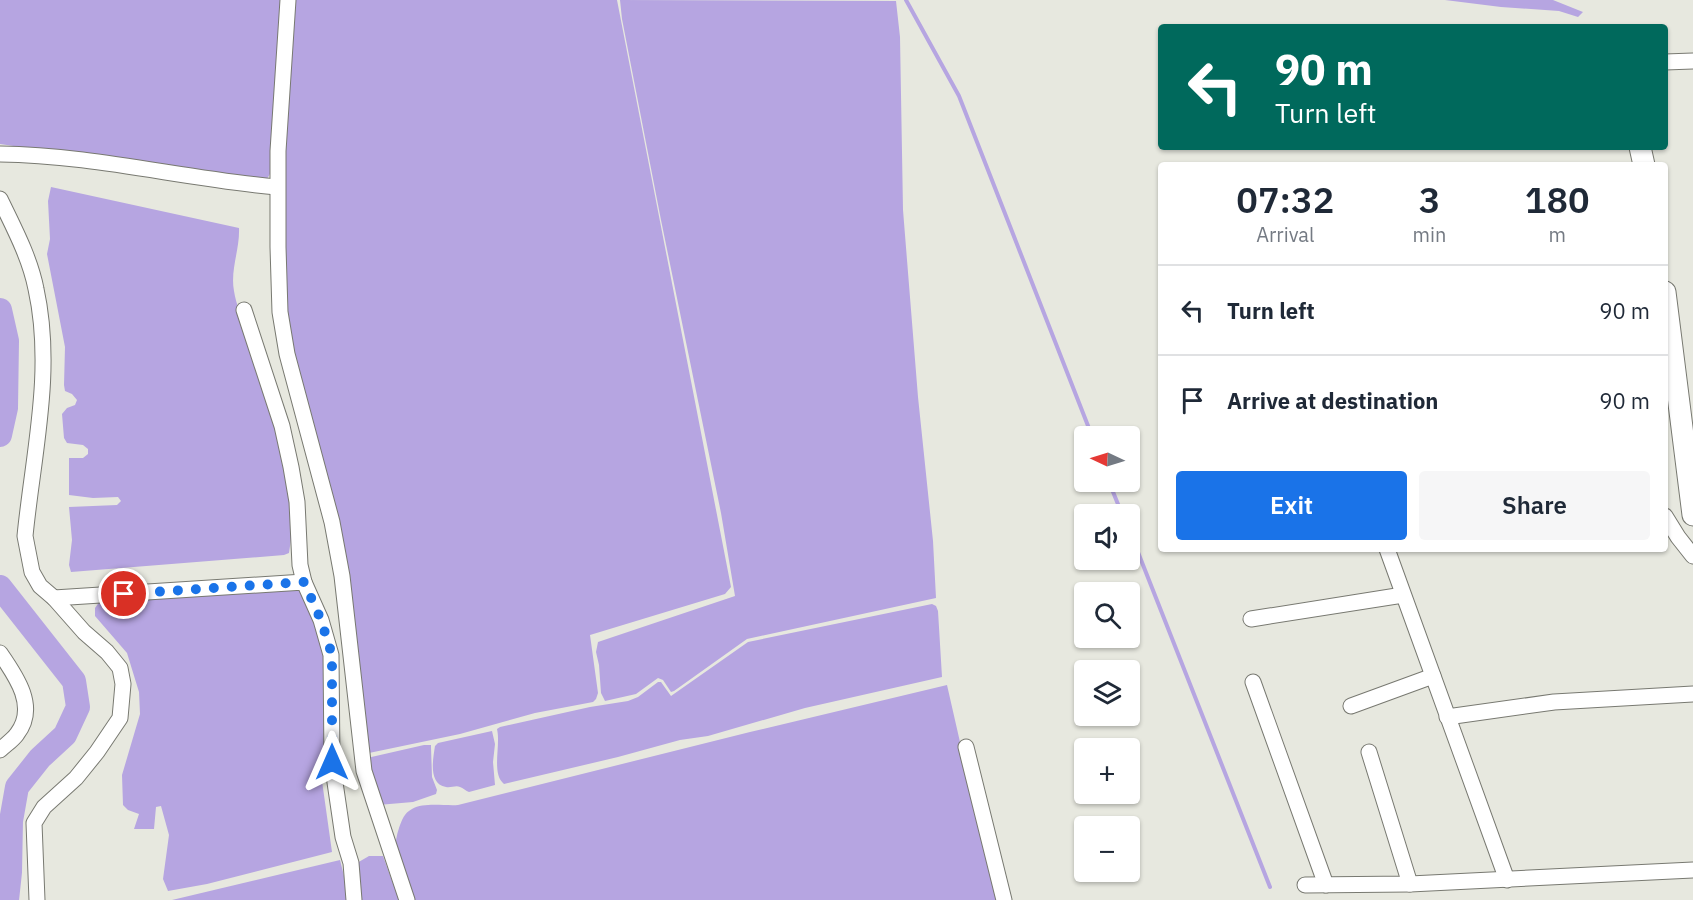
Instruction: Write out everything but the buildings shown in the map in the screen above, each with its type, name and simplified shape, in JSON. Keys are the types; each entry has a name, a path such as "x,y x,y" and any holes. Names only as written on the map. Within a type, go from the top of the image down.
{"main road":[{"path":"1668,316 1693,516"}],"street":[{"path":"288,0 277,187 280,312 325,491 340,565 364,771 407,900"},
{"path":"1668,62 1693,61"},
{"path":"0,154 82,160 225,182 277,187"},
{"path":"0,199 16,233 36,289 43,365 43,396 25,536 32,572 40,586 54,598 84,633 107,652 120,668 123,684 120,718 76,778 44,807 34,823 37,900"},
{"path":"244,310 282,426 297,502 300,566 304,582 321,620 332,655 332,762 343,837 351,863 354,900"},
{"path":"1668,521 1693,556"},
{"path":"1388,552 1507,880"},
{"path":"54,598 304,582"},
{"path":"1251,619 1403,595"},
{"path":"0,653 25,696 27,708 18,733 0,750"},
{"path":"1351,706 1433,676"},
{"path":"1253,682 1326,885"},
{"path":"1448,717 1564,701 1693,694"},
{"path":"966,747 1004,900"},
{"path":"1369,752 1410,884"},
{"path":"1305,885 1410,884 1693,870"}],"shaded area":[{"path":"0,0 282,0 270,174 267,179 259,182 0,144"},
{"path":"290,0 617,0 731,587 725,594 590,635 598,693 593,702 535,713 460,734 369,753 348,611 281,327 282,84"},
{"path":"620,0 896,1 900,37 903,210 918,397 933,541 936,598 747,639 674,691 671,692 663,680 658,678 636,694 605,701 601,693 596,652 598,642 735,596 721,513 661,220"},
{"path":"1445,0 1553,0 1583,12 1578,17 1559,11"},
{"path":"51,187 239,228 233,275 234,291 287,468 292,525 289,553 71,572 69,565 72,540 69,507 117,505 121,501 118,497 93,498 69,495 69,458 83,458 88,454 88,449 83,445 67,443 64,438 62,414 67,408 75,405 77,400 65,391 65,347 47,254 50,239 48,201"},
{"path":"298,584 323,635 328,701 321,774 332,852 207,884 168,891 163,879 169,835 161,806 156,807 154,829 134,829 139,814 128,810 123,805 122,775 140,714 139,692 127,653 95,616 95,608 100,601"},
{"path":"932,604 938,611 942,677 805,708 708,736 680,740 504,784 500,779 497,766 497,729 500,727 628,701 638,697 658,682 661,682 671,696 748,642"},
{"path":"947,685 996,900 407,900 397,864 395,847 404,817 417,807 458,805"},
{"path":"492,731 495,744 493,762 495,785 469,792 458,786 440,785 436,781 433,764 435,746 438,743"},
{"path":"431,745 432,777 437,790 436,794 413,802 378,805 367,758"},
{"path":"369,856 383,856 399,900 358,900 357,863"},
{"path":"340,860 350,900 172,900"}],"waterway":[{"path":"906,0 959,96 1088,426"},
{"path":"0,310 7,341 6,408 0,435"},
{"path":"1113,492 1118,504"},
{"path":"1140,557 1270,887"},
{"path":"0,587 74,681 78,707 65,735 40,758 17,787 11,821 7,900"}],"route":[{"path":"124,594 304,582 321,620 332,655 332,762"}]}
